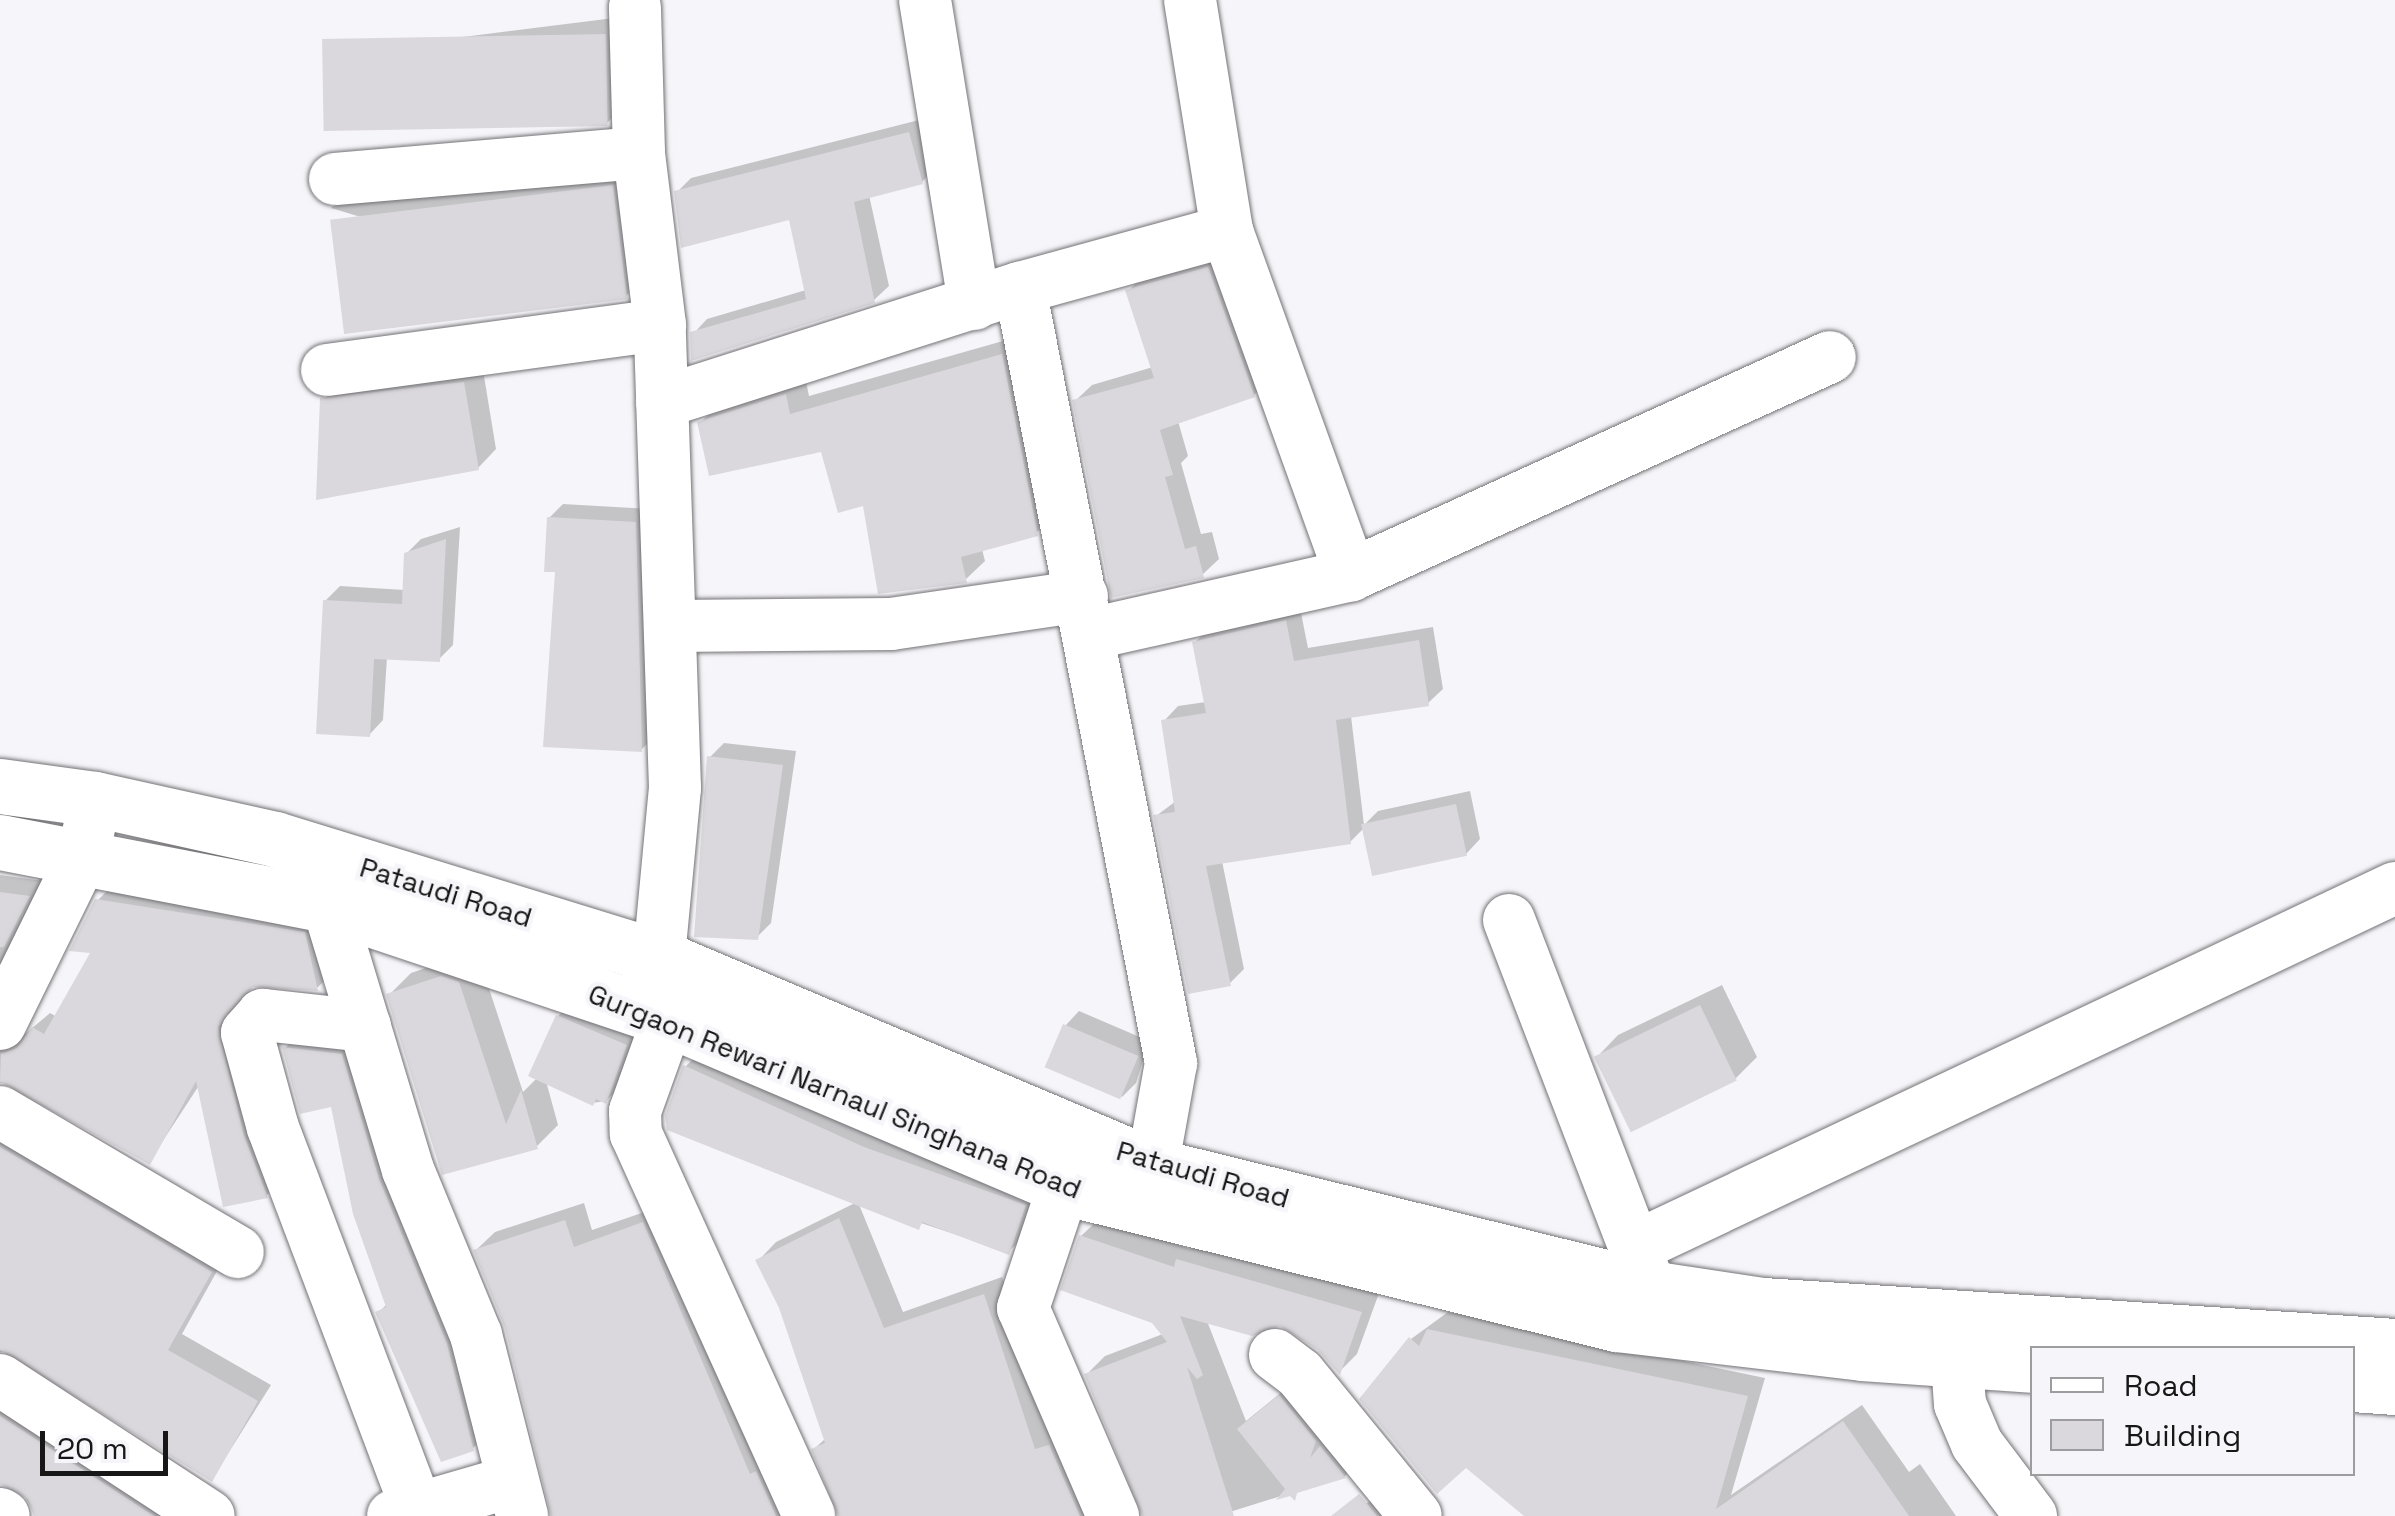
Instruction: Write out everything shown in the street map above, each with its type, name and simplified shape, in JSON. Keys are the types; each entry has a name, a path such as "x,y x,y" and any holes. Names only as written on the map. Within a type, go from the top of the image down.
{"main road":[{"name":"Pataudi Road","path":"0,786 96,798 275,839 659,957 1081,1136 1148,1186"},
{"name":"Gurgaon Rewari Narnaul Singhana Road","path":"0,842 84,853 328,905 651,1013 1063,1187 1148,1186 1648,1288 1953,1338 2030,1363"},
{"path":"1953,1338 2395,1346"},
{"path":"2355,1384 2395,1387"}],"street":[{"path":"925,0 997,296 1086,615 1171,1063 1148,1186"},
{"path":"1190,0 1226,231 1351,575"},
{"path":"635,7 639,153 660,325 674,788 659,957 635,1111 636,1134 808,1516"},
{"path":"336,178 639,153"},
{"path":"662,402 997,296 1226,231"},
{"path":"327,370 660,325"},
{"path":"670,626 891,624 1086,615 1351,575 1830,357"},
{"path":"0,1024 84,853 96,798"},
{"path":"1510,920 1648,1288 2395,888"},
{"path":"328,905 408,1170 476,1335 516,1499 411,1513 273,1128 247,1033 263,1014 364,1026"},
{"path":"0,1112 238,1252"},
{"path":"1081,1136 1023,1308 1113,1516"},
{"path":"1953,1338 1960,1404 1978,1444 2031,1516"},
{"path":"1276,1355 1300,1374 1416,1516"},
{"path":"0,1380 209,1516"}],"building":[{"path":"606,34 608,126 324,131 322,39"},
{"path":"909,132 923,184 854,202 875,303 691,361 690,332 806,299 789,220 681,248 674,191"},
{"path":"613,185 627,299 344,334 330,220"},
{"path":"1208,267 1255,397 1160,430 1173,475 1165,477 1185,549 1196,546 1204,578 1111,598 1072,400 1154,378 1125,290"},
{"path":"1002,354 1038,536 961,557 967,583 878,594 863,506 838,513 821,452 709,476 697,422 786,394 790,414"},
{"path":"464,382 479,470 316,500 320,398"},
{"path":"547,517 636,522 642,752 543,747 555,572 544,572"},
{"path":"446,539 440,662 374,659 370,737 316,734 323,600 402,604 404,553"},
{"path":"1286,620 1294,661 1419,640 1429,706 1336,720 1351,844 1206,866 1231,986 1188,994 1153,815 1175,812 1161,720 1206,713 1192,642"},
{"path":"707,756 783,765 758,940 694,937"},
{"path":"1456,804 1467,856 1372,876 1361,824"},
{"path":"0,892 30,896 4,947 0,947"},
{"path":"95,899 305,932 318,991 253,987 218,1027 244,1136 268,1198 223,1207 196,1081 150,1165 0,1082 1,1054 17,1048 32,1027 44,1034 90,953 69,951"},
{"path":"441,976 459,982 506,1124 521,1090 538,1149 442,1175 386,994"},
{"path":"1700,1005 1737,1080 1631,1132 1594,1057"},
{"path":"556,1015 627,1045 606,1104 596,1099 593,1106 528,1076"},
{"path":"1063,1024 1138,1056 1120,1099 1045,1067"},
{"path":"282,1047 342,1054 379,1179 447,1344 474,1451 441,1462 375,1312 386,1307 353,1214 331,1107 300,1114"},
{"path":"683,1065 864,1147 1026,1205 1009,1255 922,1222 919,1230 667,1130 665,1116"},
{"path":"0,1147 212,1272 168,1350 258,1401 212,1482 0,1350"},
{"path":"839,1218 884,1328 984,1294 1035,1449 1049,1445 1080,1516 838,1516 811,1449 825,1443 779,1308 755,1260"},
{"path":"565,1220 574,1247 643,1222 750,1474 756,1471 776,1516 551,1516 505,1328 473,1250"},
{"path":"1079,1235 1174,1267 1176,1259 1362,1312 1340,1375 1318,1350 1280,1326 1252,1336 1180,1316 1203,1375 1197,1379 1187,1367 1234,1516 1142,1516 1084,1374 1167,1342 1152,1323 1060,1290"},
{"path":"1427,1329 1748,1396 1716,1509 1843,1421 1909,1516 1524,1516 1466,1468 1437,1494 1359,1399 1409,1337 1419,1346"},
{"path":"1279,1395 1316,1441 1310,1458 1320,1446 1346,1478 1297,1493 1295,1501 1290,1496 1276,1500 1285,1489 1237,1429"},
{"path":"0,1416 154,1516 34,1516 28,1499 0,1484"},
{"path":"1359,1494 1377,1516 1331,1516"}]}
